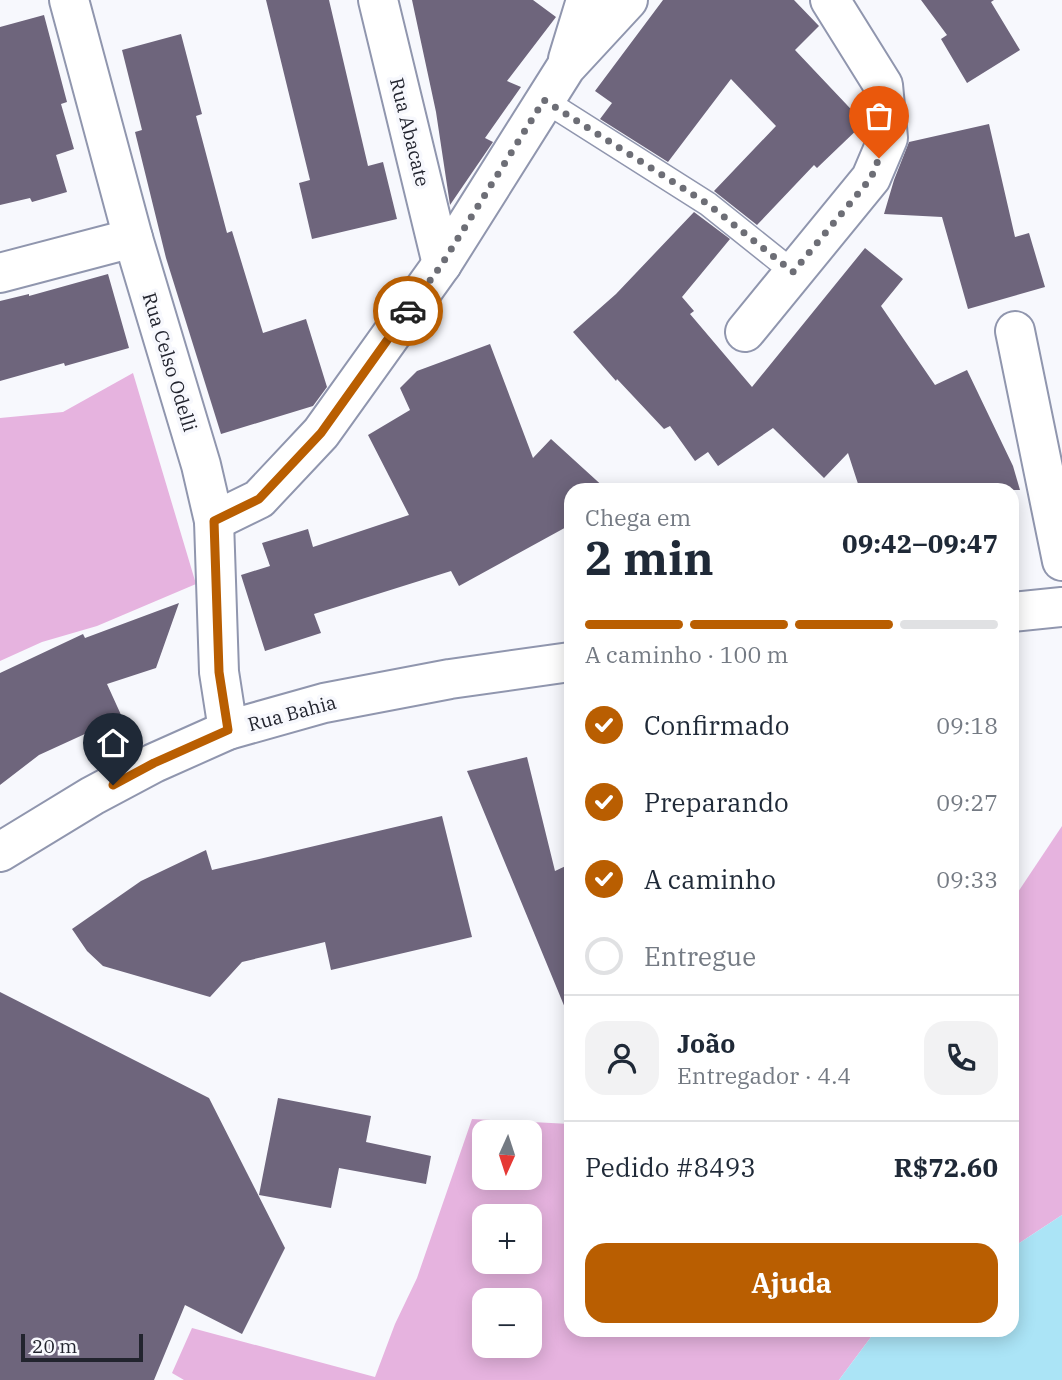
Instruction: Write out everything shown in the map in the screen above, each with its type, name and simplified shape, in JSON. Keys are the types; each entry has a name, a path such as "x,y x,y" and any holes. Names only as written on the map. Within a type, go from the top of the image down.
{"street":[{"name":"Rua Celso Odelli","path":"69,0 133,238 201,465 214,521 219,672 228,730"},
{"name":"Rua Abacate","path":"378,0 442,264"},
{"path":"566,67 586,0"},
{"path":"214,521 259,499 321,433 442,264 566,67 628,0"},
{"path":"745,332 871,178 888,138 883,85 830,0"},
{"path":"0,273 133,238"},
{"path":"1015,331 1062,561"},
{"path":"1019,611 1062,607"},
{"name":"Rua Bahia","path":"0,852 92,796 154,763 228,730 324,703 450,679 564,663"}],"lane":[{"path":"544,100 708,204 793,272"}],"shaded area":[{"path":"133,373 196,584 97,626 42,642 0,661 0,418 63,412"},
{"path":"1062,826 1062,1215 1019,1243 1019,890"},
{"path":"472,1119 492,1120 472,1120 472,1190 542,1190 542,1123 564,1124 564,1337 871,1337 839,1380 184,1380 172,1373 192,1328 375,1377 395,1324 417,1278"}],"water":[{"path":"1062,1215 1062,1380 839,1380 871,1337 1019,1337 1019,1243"}],"building":[{"path":"266,0 329,0 368,166 383,162 397,219 312,239 299,183 310,180"},
{"path":"412,0 533,0 556,17 507,81 521,87 485,138 493,142 450,205 436,112"},
{"path":"663,0 794,0 819,26 795,50 864,123 817,168 814,165 757,225 714,191 776,126 731,79 668,162 600,119 612,103 595,91"},
{"path":"921,0 994,0 991,2 1020,50 967,83 941,39 947,35"},
{"path":"44,15 67,102 61,104 74,149 56,155 67,192 32,202 30,198 0,205 0,27"},
{"path":"181,34 202,114 196,116 227,233 232,231 263,333 306,319 327,387 313,406 221,434 166,258 135,132 142,130 122,50"},
{"path":"989,124 1015,237 1029,233 1045,287 968,309 942,217 884,214 909,142"},
{"path":"694,212 730,239 682,297 694,311 690,314 752,387 865,248 903,279 881,306 935,385 967,370 1013,466 1018,483 858,483 848,453 824,478 773,428 718,466 708,452 695,461 670,426 664,429 617,379 616,381 573,332 616,294"},
{"path":"108,274 129,348 0,381 0,301 29,296"},
{"path":"490,344 533,458 551,439 599,483 564,483 564,528 459,586 451,571 314,614 321,633 265,651 241,575 270,566 262,543 308,529 313,547 409,515 368,435 410,410 400,388 417,371"},
{"path":"179,603 156,668 107,684 122,717 39,755 0,785 0,673 83,634 85,638"},
{"path":"527,757 555,871 564,867 564,1005 467,771"},
{"path":"442,816 472,937 331,970 325,942 242,962 210,997 103,966 87,951 72,929 141,881 206,850 212,870"},
{"path":"0,992 209,1098 285,1248 242,1334 185,1305 154,1380 0,1380"},
{"path":"278,1098 371,1116 366,1142 431,1156 426,1184 339,1168 331,1208 259,1195"}],"way so far":[{"path":"408,311 442,264 544,100 708,204 793,272 871,178 879,158"}],"route":[{"path":"113,785 154,763 228,730 219,672 214,521 259,499 321,433 408,311"}]}
